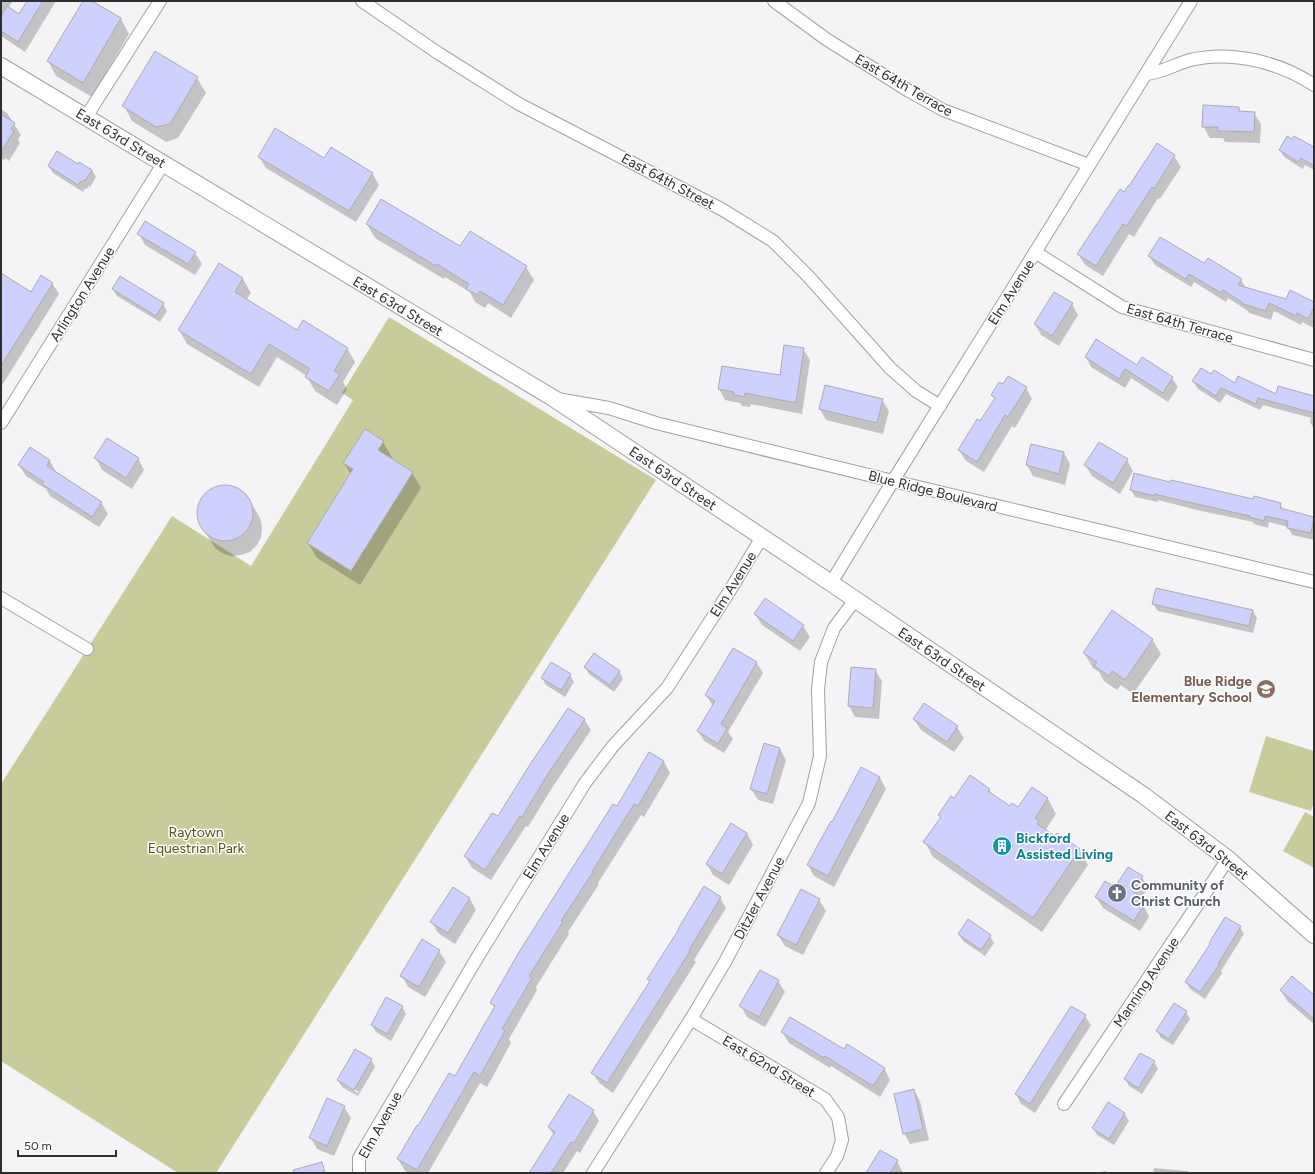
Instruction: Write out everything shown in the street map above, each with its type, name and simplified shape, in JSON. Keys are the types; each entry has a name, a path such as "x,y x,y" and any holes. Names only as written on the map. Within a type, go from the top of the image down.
{"main road":[{"name":"East 63rd Street","path":"1,66 553,398 831,583 1143,795 1228,859 1314,935"}],"street":[{"path":"86,117 160,1"},
{"name":"East 64th Street","path":"362,1 438,53 519,104 724,210 773,241 808,276 890,368 916,390 940,406"},
{"name":"East 64th Terrace","path":"774,1 826,39 909,91 943,110 1089,165"},
{"name":"Elm Avenue","path":"831,583 1191,1"},
{"path":"1146,74 1154,73 1190,60 1217,57 1250,59 1276,66 1314,85"},
{"name":"Arlington Avenue","path":"1,423 163,164"},
{"name":"East 64th Terrace","path":"1035,252 1122,308 1314,360"},
{"name":"Blue Ridge Boulevard","path":"553,398 609,408 656,423 1314,582"},
{"name":"Elm Avenue","path":"359,1173 359,1158 477,958 585,783 613,746 667,688 729,592 762,537"},
{"path":"1,598 87,649"},
{"name":"Ditzler Avenue","path":"593,1173 691,1019 725,962 809,803 820,756 818,690 821,662 834,628 855,600"},
{"name":"Manning Avenue","path":"1064,1104 1228,859"},
{"name":"East 62nd Street","path":"691,1019 825,1099 838,1117 842,1140 837,1156 826,1173"}],"green space":[{"name":"Raytown Equestrian Park","path":"389,317 656,480 216,1173 178,1173 1,1061 1,784 172,516 251,566 353,400 342,393"},
{"path":"1266,736 1314,751 1314,802 1311,811 1249,792"},
{"path":"1305,812 1314,817 1314,868 1283,851"}],"building":[{"path":"27,1 43,1 18,42 1,31 1,16 7,6 19,14"},
{"path":"83,1 92,1 121,18 83,83 47,61"},
{"path":"155,51 198,77 170,124 156,127 122,106"},
{"path":"1203,105 1239,107 1239,111 1255,112 1254,132 1218,131 1218,127 1202,127"},
{"path":"1,114 15,123 11,129 14,131 1,152"},
{"path":"275,128 324,158 331,147 373,173 349,211 258,157"},
{"path":"1287,136 1292,139 1294,136 1314,147 1314,166 1301,158 1298,162 1279,150"},
{"path":"1157,143 1175,155 1154,189 1152,187 1127,226 1123,224 1096,266 1077,254 1120,189 1124,192 1129,186"},
{"path":"57,151 78,164 79,162 92,170 85,181 81,181 78,185 48,166"},
{"path":"381,199 460,246 470,231 527,266 503,305 480,291 477,295 466,289 469,284 366,224"},
{"path":"145,221 196,252 188,264 137,234"},
{"path":"1160,237 1204,263 1208,258 1242,279 1238,285 1286,299 1290,290 1314,302 1314,307 1308,319 1297,313 1296,316 1269,303 1266,311 1243,304 1223,290 1221,293 1189,274 1186,279 1148,256"},
{"path":"219,263 243,278 235,292 297,330 303,320 348,348 334,371 340,374 329,391 305,377 310,369 269,344 251,374 178,330"},
{"path":"1,273 31,292 41,275 53,283 1,366"},
{"path":"120,276 164,303 156,316 112,289"},
{"path":"1054,292 1073,303 1052,336 1034,324"},
{"path":"1096,339 1137,365 1142,357 1173,377 1163,393 1125,369 1119,379 1085,357"},
{"path":"784,345 804,348 796,403 745,393 744,397 734,395 734,392 718,389 722,366 780,375"},
{"path":"1201,368 1211,374 1214,370 1235,383 1238,376 1276,394 1278,386 1314,396 1314,413 1258,398 1256,404 1221,388 1216,396 1192,381"},
{"path":"1008,376 1027,387 1008,417 1005,415 977,462 958,450 977,419 980,421 995,398 991,395 999,382 1003,384"},
{"path":"825,385 883,399 877,423 819,409"},
{"path":"365,429 384,441 378,450 413,472 351,571 307,543 353,469 343,463"},
{"path":"107,438 139,458 126,478 94,458"},
{"path":"1099,442 1128,459 1113,483 1084,465"},
{"path":"1031,444 1064,452 1059,474 1026,465"},
{"path":"30,447 50,460 47,466 102,502 92,517 42,484 44,482 18,465"},
{"path":"1134,473 1253,499 1254,496 1281,503 1280,508 1314,517 1311,533 1287,528 1288,521 1265,516 1264,521 1249,517 1250,516 1130,490"},
{"path":"219,485 231,485 241,489 249,497 253,507 253,519 249,529 241,537 231,541 219,541 209,537 201,529 197,519 197,507 201,497 209,489"},
{"path":"1156,588 1253,610 1249,626 1152,604"},
{"path":"765,598 804,625 793,641 754,614"},
{"path":"1112,610 1153,639 1125,680 1112,671 1109,676 1094,666 1097,662 1083,653"},
{"path":"733,648 757,662 721,724 727,728 718,744 697,731 715,701 705,695"},
{"path":"594,653 620,671 610,685 584,667"},
{"path":"551,662 571,674 561,690 541,678"},
{"path":"851,667 876,669 873,708 848,706"},
{"path":"924,703 958,726 947,742 913,719"},
{"path":"568,708 585,719 546,777 522,817 520,816 485,870 464,856 492,813 498,816"},
{"path":"764,743 780,748 767,794 750,789"},
{"path":"649,752 664,761 638,806 634,804 593,872 561,921 563,922 529,976 532,978 502,1029 505,1031 480,1076 474,1072 417,1170 397,1159 449,1073 455,1076 495,1006 490,1003 519,952 613,804 617,806"},
{"path":"861,767 880,777 828,876 807,865"},
{"name":"Bickford Assisted Living","path":"970,775 990,789 988,791 1010,806 1012,803 1018,807 1032,787 1048,798 1035,818 1039,821 1037,824 1055,836 1057,833 1080,849 1033,918 923,842 941,817 938,815 951,796 954,798"},
{"path":"731,823 747,833 722,874 706,864"},
{"name":"Community of Christ Church","path":"1128,867 1143,876 1133,891 1140,896 1137,901 1144,905 1134,921 1095,897 1105,881 1115,887"},
{"path":"704,886 721,897 689,950 690,951 607,1083 591,1073 650,981 647,979"},
{"path":"453,887 470,898 448,933 430,922"},
{"path":"801,889 820,899 796,945 777,935"},
{"path":"1225,917 1241,926 1218,964 1219,965 1200,992 1185,982 1210,944 1209,943"},
{"path":"968,919 991,935 981,950 958,934"},
{"path":"422,939 440,950 419,987 400,976"},
{"path":"760,970 779,980 759,1017 739,1006"},
{"path":"1292,976 1314,995 1314,1019 1280,990"},
{"path":"386,997 403,1006 387,1034 371,1025"},
{"path":"1174,1003 1187,1011 1169,1039 1156,1031"},
{"path":"1071,1006 1086,1015 1030,1104 1015,1094"},
{"path":"790,1017 844,1049 847,1044 885,1068 873,1086 825,1056 824,1058 781,1032"},
{"path":"355,1049 372,1059 354,1090 337,1080"},
{"path":"1140,1053 1155,1061 1138,1088 1124,1079"},
{"path":"914,1089 923,1129 903,1134 894,1094"},
{"path":"569,1094 594,1110 574,1143 571,1142 551,1173 529,1173 555,1132 548,1127"},
{"path":"327,1098 345,1106 327,1146 309,1138"},
{"path":"1108,1102 1125,1113 1109,1139 1092,1128"},
{"path":"880,1150 898,1160 890,1173 866,1173"},
{"path":"322,1162 325,1173 294,1173 293,1170"}],"place":[{"name":"Blue Ridge Elementary School","path":"1266,689"},
{"name":"Bickford Assisted Living","path":"1002,846"},
{"name":"Community of Christ Church","path":"1117,893"}]}
